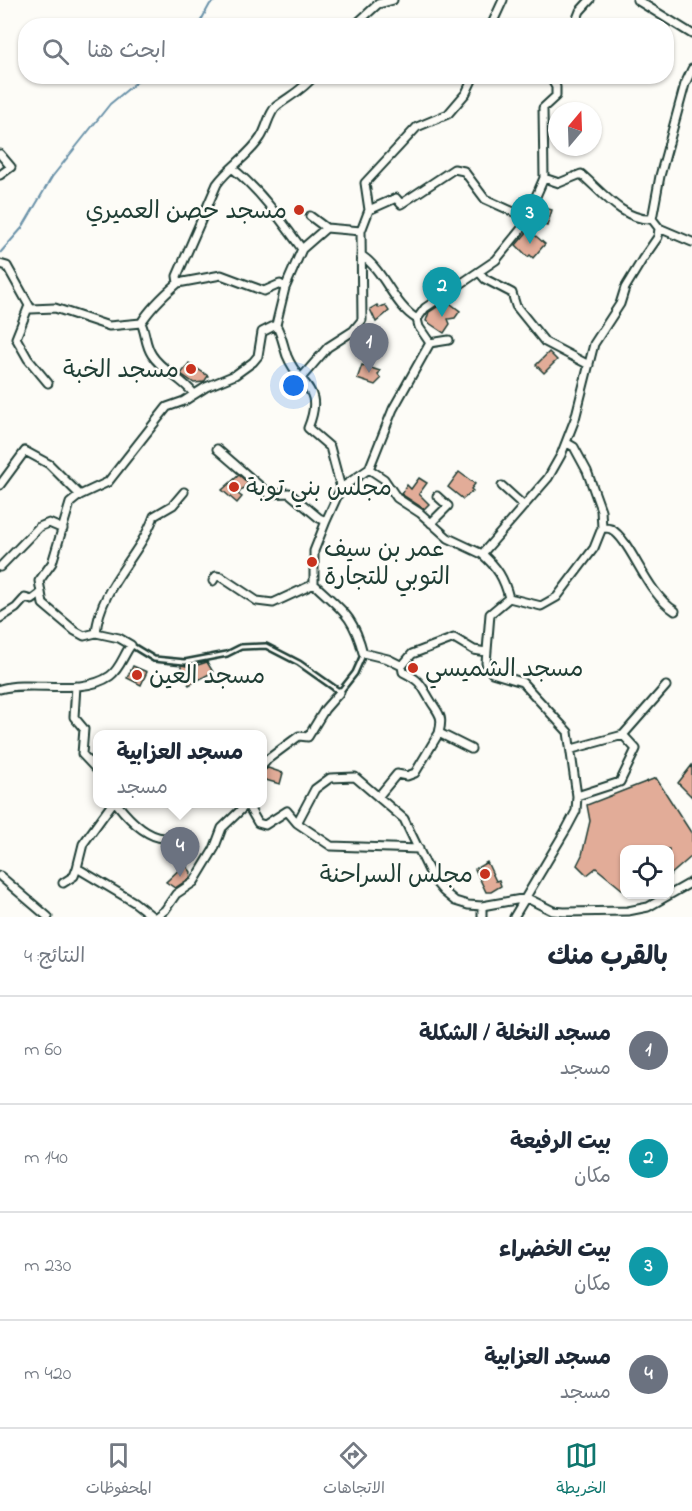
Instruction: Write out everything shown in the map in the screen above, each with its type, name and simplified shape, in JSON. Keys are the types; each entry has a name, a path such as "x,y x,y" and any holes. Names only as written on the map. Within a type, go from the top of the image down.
{"street":[{"path":"363,18 378,4 393,0"},
{"path":"495,18 504,0"},
{"path":"637,0 666,18"},
{"path":"577,18 587,1"},
{"path":"674,23 692,34"},
{"path":"692,69 685,84 660,176 652,219 659,228 692,242"},
{"path":"178,283 177,276 217,184 246,157 261,137 278,105 290,99 306,84"},
{"path":"302,377 328,347 353,332 362,320 361,231 369,210 365,183 417,127 448,114 466,93 470,84"},
{"path":"430,343 418,327 417,319 425,309 480,273 510,245 527,218 543,178 543,108 556,96 554,84"},
{"path":"0,154 11,167 0,175"},
{"path":"232,168 246,178 302,249"},
{"path":"369,210 390,198 396,198 401,204 454,169 464,171 485,199 527,218"},
{"path":"543,178 560,183 570,181 581,174 622,210 640,220 652,219"},
{"path":"310,216 326,228 361,231"},
{"path":"326,228 302,249 285,288 276,325 284,339 287,356 302,377 316,408 308,428 330,447 342,488"},
{"path":"482,554 548,478 567,444 594,344 620,304 625,288 658,237 659,228"},
{"path":"361,255 377,270 407,313 417,319"},
{"path":"0,264 7,266 28,308 16,338 27,359 48,383"},
{"path":"480,273 485,279 512,293 516,306 545,342 589,365"},
{"path":"28,308 55,308 109,326 141,323 158,300 167,296 178,283 221,275 264,291 280,285 285,288"},
{"path":"141,323 151,354 159,363 178,376 194,394"},
{"path":"0,689 15,685 76,686 111,675 131,645 118,638 96,633 84,636 75,631 43,604 40,594 39,581 52,563 70,504 80,495 108,482 167,407 236,375 253,362 258,356 262,332 276,325"},
{"path":"430,343 449,340"},
{"path":"314,584 314,551 326,520 342,488 369,470 390,416 430,343"},
{"path":"509,598 541,606 557,597 594,548 602,528 601,510 587,471 574,447 567,444"},
{"path":"217,449 269,494 289,493 319,518 326,520"},
{"path":"0,485 24,451 49,464 80,495"},
{"path":"369,470 384,479 397,498 448,538 482,554 504,579 509,598"},
{"path":"502,486 524,506"},
{"path":"96,633 106,593 147,535 154,516 173,505 184,492"},
{"path":"431,523 448,506 437,496"},
{"path":"0,567 39,527 49,523 63,529"},
{"path":"602,528 612,529 625,544 661,602 675,611"},
{"path":"213,581 216,576 221,577 257,601 273,603 314,584"},
{"path":"314,584 340,605 356,630 363,653 388,659 402,666"},
{"path":"0,618 16,608 25,598 32,600 40,594"},
{"path":"509,598 490,614 486,663 492,673 522,682 568,732 577,796 576,811 514,917"},
{"path":"378,797 397,774 407,776 415,772 440,733 442,719 440,712 418,679 403,672 402,666 412,654 431,644 453,638 474,650 486,652"},
{"path":"76,686 74,717 84,729 82,754 93,766"},
{"path":"572,749 623,735 666,686"},
{"path":"267,760 299,736 308,737 325,709 340,692"},
{"path":"440,733 471,749"},
{"path":"577,796 620,782 636,749 623,735"},
{"path":"297,823 315,789 330,778 350,775 390,804 404,819 433,879 455,901 482,906 526,898 564,914 628,911 648,907 692,882"},
{"path":"63,883 74,876 83,844 109,808"},
{"path":"120,808 127,817 153,837 164,838"},
{"path":"77,868 155,917 165,910 176,894 194,882 214,849 222,828 243,808"},
{"path":"249,808 258,823 265,825 287,811 297,823 331,846 418,849"},
{"path":"0,876 48,917"},
{"path":"482,906 482,917"}],"lane":[{"path":"131,645 154,658 185,662 227,654 241,646 266,646 299,663 340,692 356,673 363,653"}],"building":[{"path":"538,206 552,210 547,226 532,221"},
{"path":"529,230 545,244 533,258 530,255 528,257 516,245"},
{"path":"447,301 460,311 455,318 448,319 450,324 444,333 426,321 429,312 440,305 443,306"},
{"path":"377,305 379,308 385,305 389,311 376,322 370,309"},
{"path":"549,352 557,360 544,373 536,365"},
{"name":"مسجد الخبة","path":"189,363 208,376 204,382 194,383 181,374"},
{"path":"362,365 380,371 378,375 381,379 375,385 357,379"},
{"path":"459,472 475,484 471,489 473,491 463,499 448,487"},
{"name":"مجلس بني توبة","path":"239,475 248,483 238,494 242,497 237,503 222,490"},
{"path":"419,478 427,483 419,494 429,504 424,509 401,494 407,485 411,489"},
{"path":"207,662 213,672 189,685 181,672 181,665 192,667"},
{"name":"مسجد العين","path":"133,666 147,672 141,685 127,678"},
{"path":"692,765 692,797 678,783"},
{"path":"267,769 283,773 280,784 267,780"},
{"path":"656,778 692,834 692,856 674,872 674,845 620,845 620,888 596,868 587,875 577,865 582,855 590,821 587,805"},
{"name":"مجلس السراحنة","path":"487,862 501,886 491,892 486,892 475,869"},
{"path":"185,864 191,872 190,878 175,888 166,882"}],"waterway":[{"path":"202,18 210,4 217,0"},
{"path":"0,253 22,228 52,177 110,104 134,84"}],"place":[{"name":"مسجد حصن العميري","path":"299,210"},
{"name":"بيت الخضراء","path":"530,244"},
{"name":"بيت الرفيعة","path":"442,317"},
{"name":"مسجد الخبة","path":"191,369"},
{"name":"مسجد النخلة / الشكلة","path":"369,373"},
{"name":"مجلس بني توبة","path":"234,487"},
{"name":"عمر بن سيف التوبي للتجارة","path":"312,562"},
{"name":"مسجد الشميسي","path":"413,668"},
{"name":"مسجد العين","path":"137,675"},
{"name":"مجلس السراحنة","path":"485,874"},
{"name":"مسجد العزابية","path":"180,877"}]}
